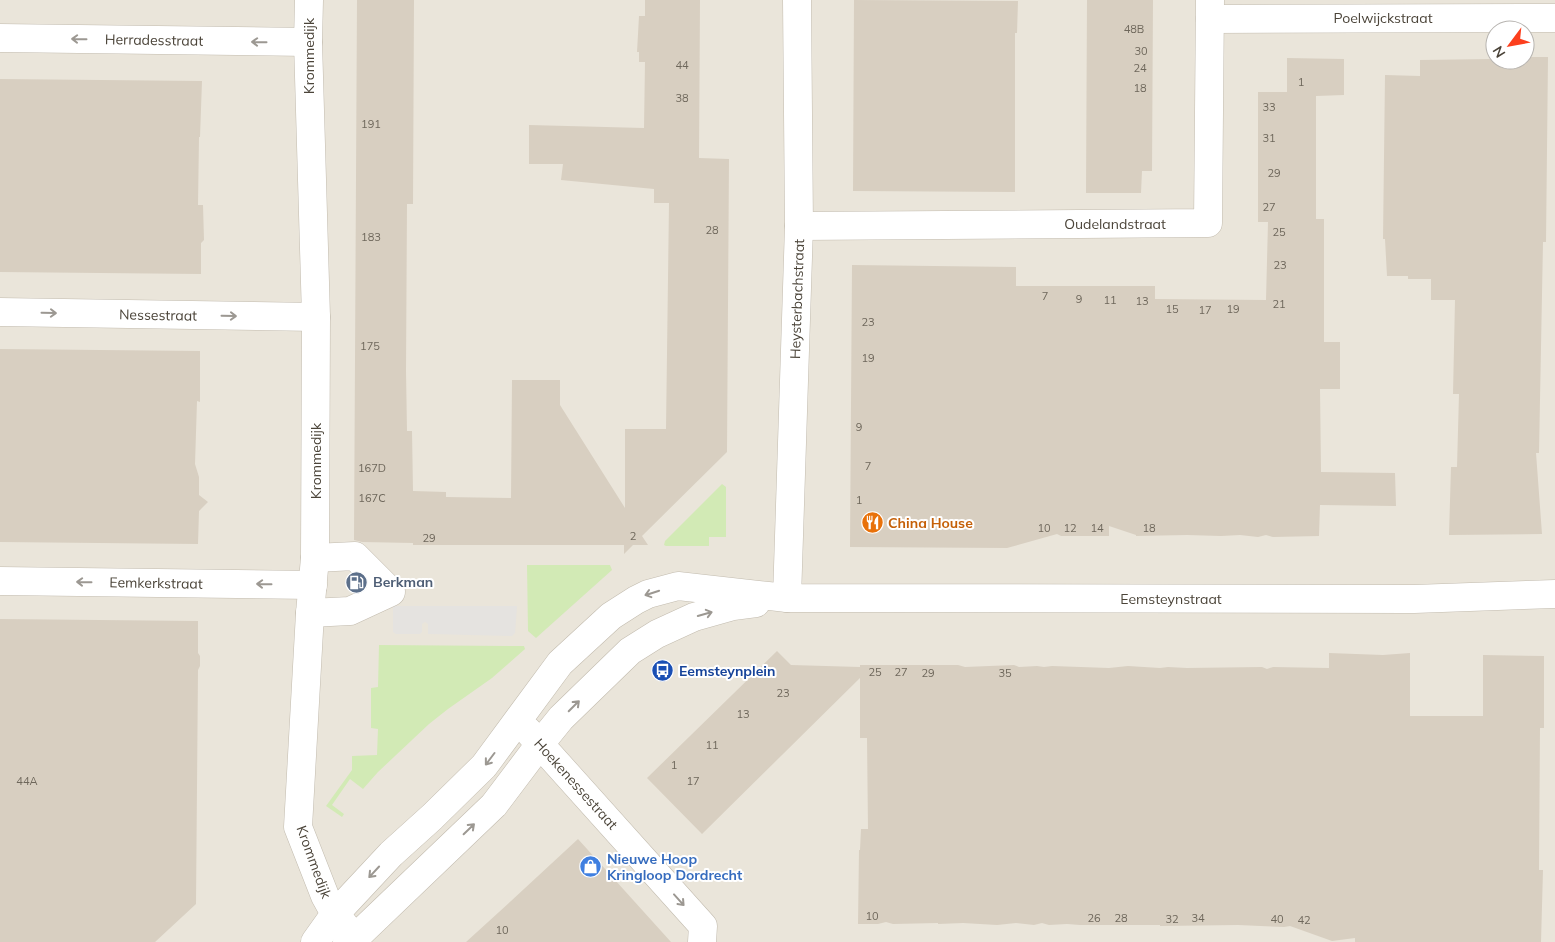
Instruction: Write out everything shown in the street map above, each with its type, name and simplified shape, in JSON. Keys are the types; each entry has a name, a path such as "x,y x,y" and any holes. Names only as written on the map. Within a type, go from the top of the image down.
{"street":[{"name":"Krommedijk","path":"309,0 308,42 316,317 315,558 310,613 298,827 325,896 351,940"},
{"name":"Heysterbachstraat","path":"787,598 799,226 797,0"},
{"name":"Oudelandstraat","path":"799,226 1208,223 1210,10"},
{"name":"Poelwijckstraat","path":"1210,10 1555,18"},
{"name":"Herradesstraat","path":"0,38 308,42"},
{"name":"Nessestraat","path":"0,312 316,317"},
{"path":"310,613 350,611 391,592 355,556 315,558"},
{"name":"Eemkerkstraat","path":"0,581 313,585"},
{"path":"335,914 391,854 484,766 560,663 611,616 648,594 678,586 787,598"},
{"name":"Eemsteynstraat","path":"787,598 1414,599 1555,594"},
{"path":"351,940 494,805 566,713 630,652 657,634 694,617 733,606 787,598"},
{"name":"Hoekenessestraat","path":"519,720 703,926 702,942"},
{"name":"Krommedijk","path":"315,942 335,914"}],"shaded area":[{"path":"0,0 1555,0 1555,942 0,942"},
{"path":"393,606 517,606 515,633 512,636 428,634 428,624 425,622 422,624 422,632 420,634 396,634 393,632"}],"green space":[{"path":"722,484 726,487 726,537 709,537 709,546 664,545 665,541"},
{"path":"527,565 610,565 612,570 536,638 528,631"},
{"path":"379,645 524,646 525,649 492,678 429,724 378,772 363,789 350,779 332,805 344,814 342,817 326,806 352,770 352,756 377,755 378,729 371,728 371,688 378,687"}],"building":[{"path":"357,0 414,0 413,204 407,204 406,371 407,431 412,431 413,491 446,492 446,497 511,498 512,380 560,380 560,405 625,508 625,429 666,429 669,203 654,203 654,189 561,180 563,164 529,164 529,125 644,128 645,62 639,62 639,52 637,52 639,16 645,16 645,0 700,0 699,158 729,159 727,452 642,536 648,545 633,545 624,554 624,545 413,545 413,543 362,542 354,540"},
{"path":"854,0 1018,1 1017,33 1015,33 1015,192 853,191"},
{"path":"1087,0 1153,0 1152,171 1142,171 1141,193 1086,193"},
{"path":"1535,57 1548,57 1546,242 1543,242 1539,453 1536,453 1542,534 1449,535 1451,467 1457,467 1459,394 1453,394 1455,300 1431,300 1431,279 1408,279 1408,276 1387,276 1385,239 1383,239 1385,75 1420,76 1420,60 1485,59 1485,70 1535,70"},
{"path":"1287,58 1344,59 1344,95 1316,96 1316,219 1324,219 1324,342 1340,342 1340,389 1320,389 1321,472 1395,473 1396,506 1320,505 1319,536 1136,536 1109,526 1109,536 1061,536 1057,534 1007,548 850,547 852,265 1016,267 1016,286 1155,286 1155,299 1266,300 1268,222 1258,222 1258,92 1287,92"},
{"path":"0,79 202,81 198,205 203,205 204,240 201,243 201,274 0,272"},
{"path":"0,349 200,351 200,402 197,401 195,464 199,477 199,495 208,502 199,511 198,544 0,542"},
{"path":"0,619 198,621 200,666 198,670 196,904 155,942 0,942"},
{"path":"777,651 791,665 860,667 860,665 958,665 965,667 1014,665 1019,667 1109,668 1128,666 1160,668 1262,667 1267,669 1273,667 1329,668 1329,653 1383,655 1410,653 1410,716 1483,716 1483,655 1544,656 1544,728 1540,728 1539,870 1543,870 1541,942 1355,942 1355,938 1332,941 1290,926 1049,925 1042,923 1034,925 1016,923 997,925 963,923 893,924 886,922 858,924 861,829 868,829 867,738 860,738 860,678 702,834 647,778"},
{"path":"578,839 671,942 466,942 511,901"}],"place":[{"name":"China House","path":"872,523"},
{"name":"Berkman","path":"357,582"},
{"name":"Eemsteynplein","path":"663,671"},
{"name":"Nieuwe Hoop Kringloop Dordrecht","path":"591,867"}]}
